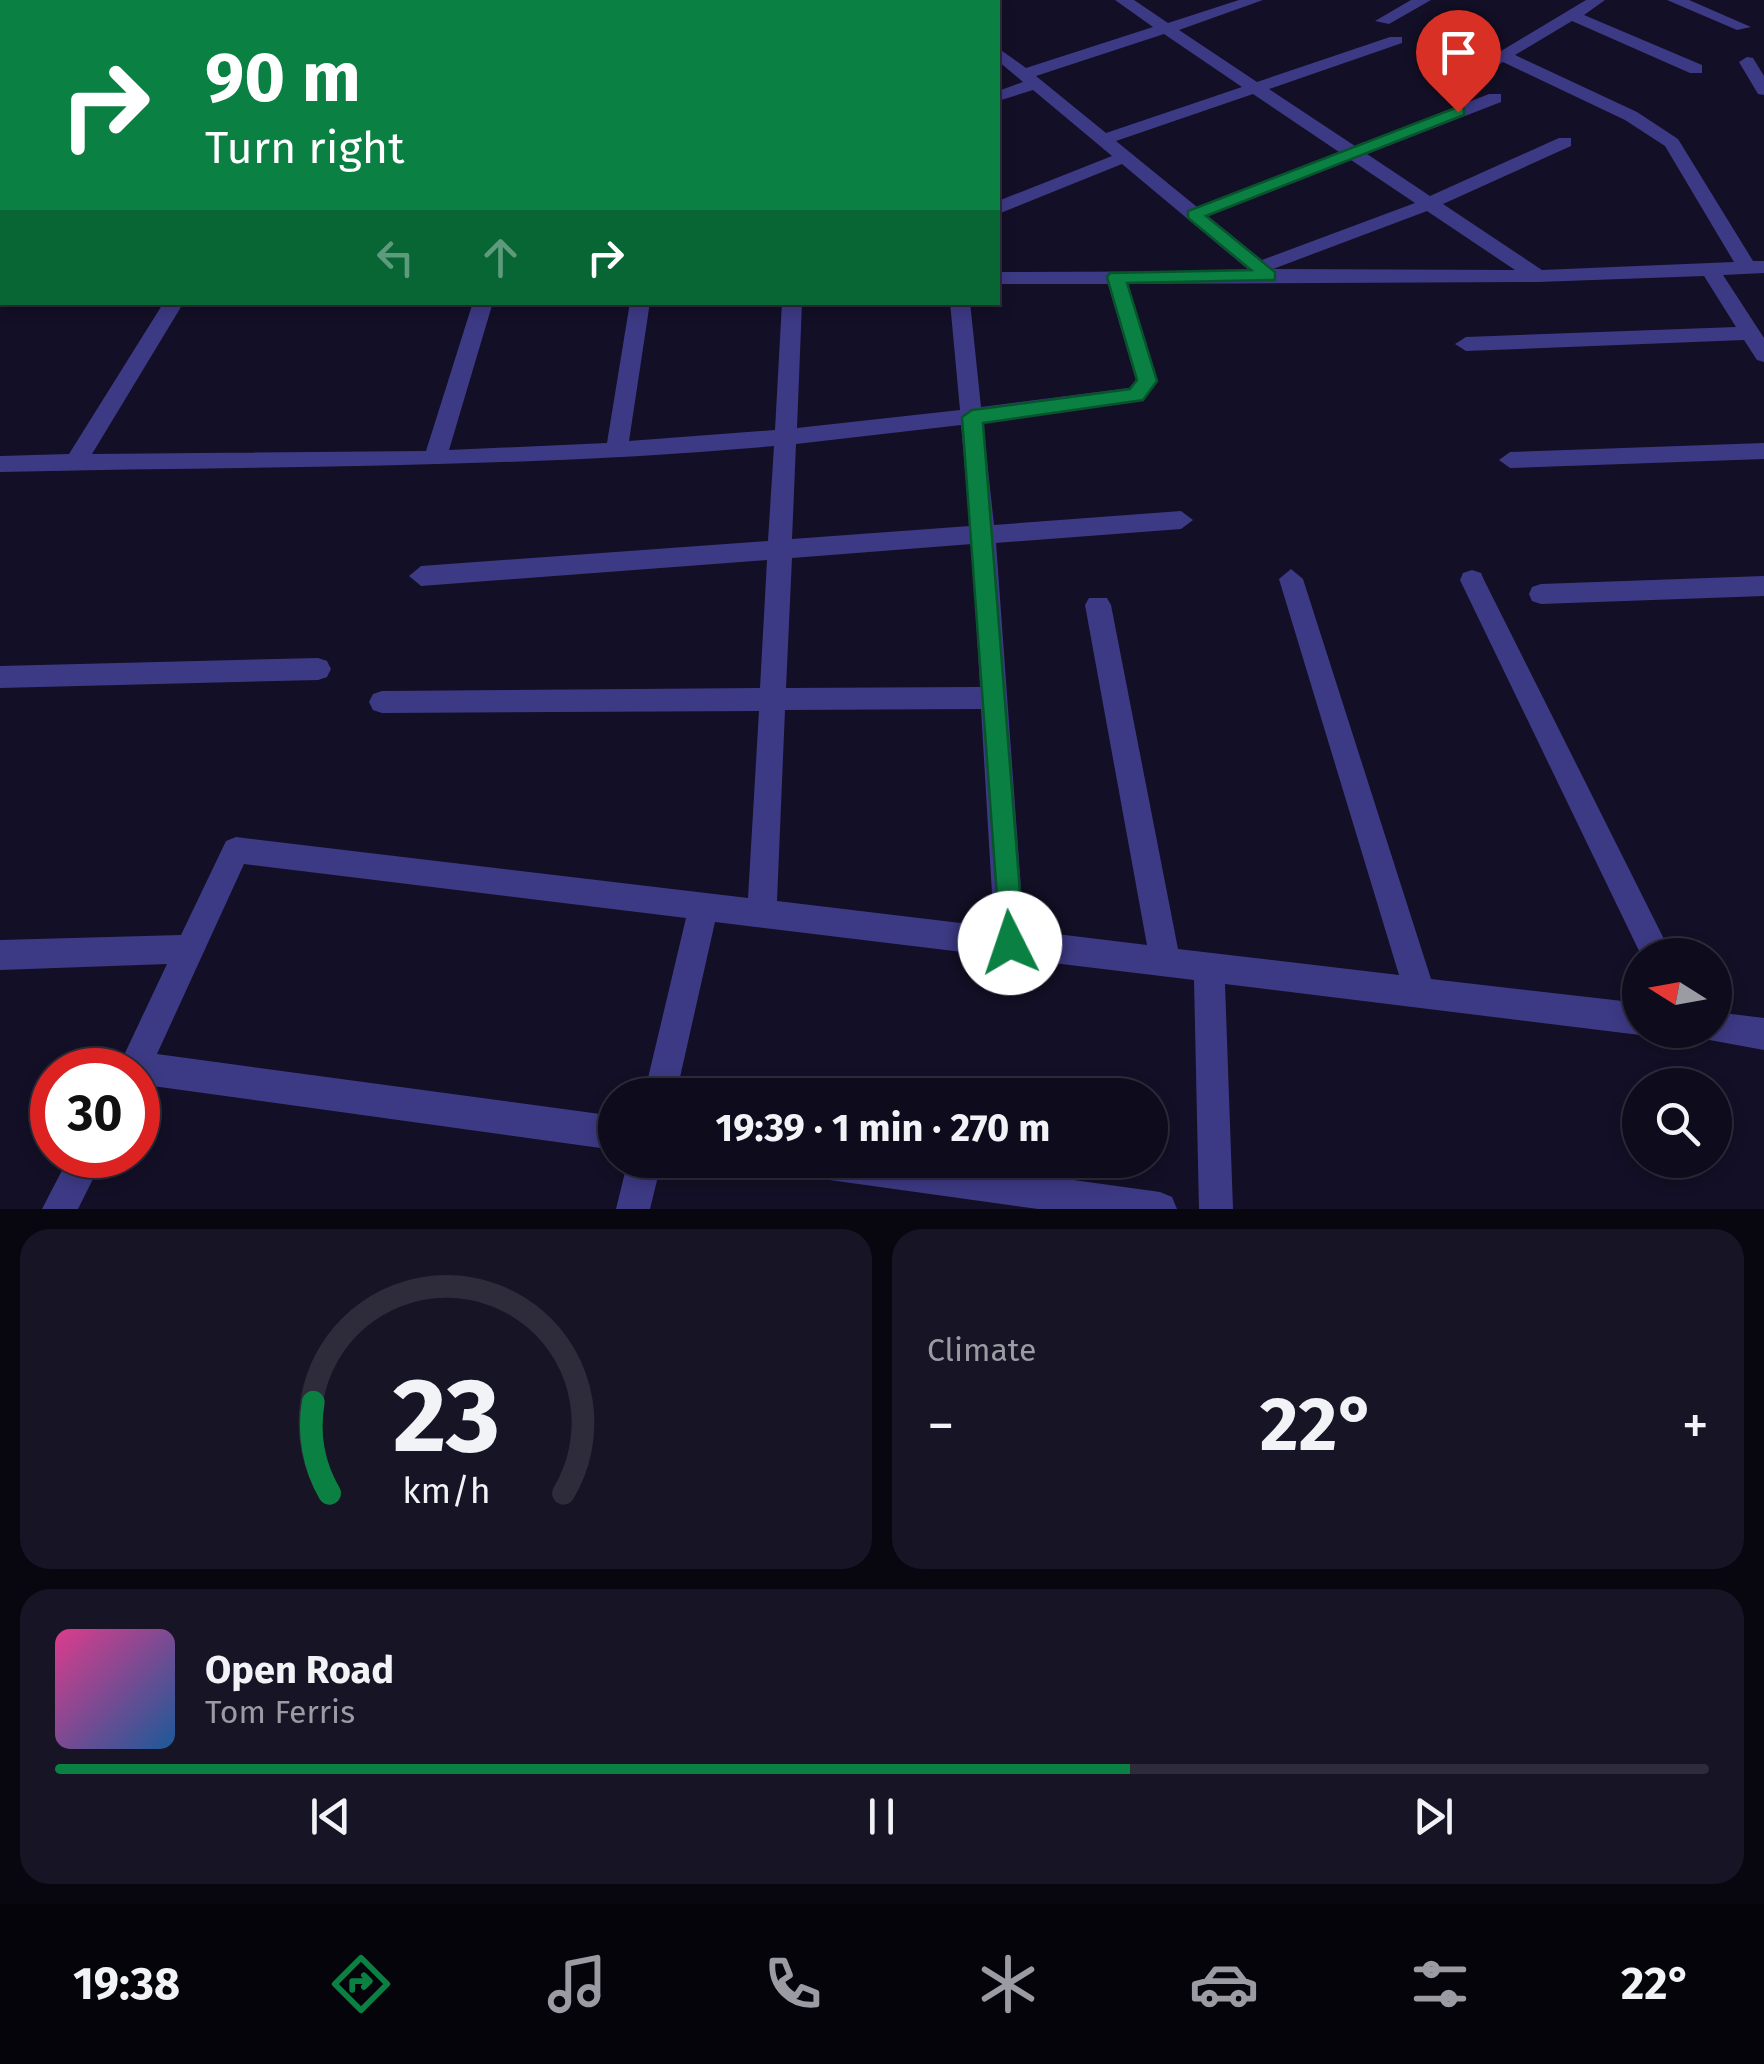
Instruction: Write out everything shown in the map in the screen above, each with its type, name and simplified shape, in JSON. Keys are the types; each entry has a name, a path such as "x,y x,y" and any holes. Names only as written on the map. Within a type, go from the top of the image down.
{"street":[{"path":"1122,0 1538,276"},
{"path":"1000,95 1029,79 1164,28 1255,0"},
{"path":"1383,20 1424,0"},
{"path":"1470,74 1597,0"},
{"path":"1675,0 1743,26"},
{"path":"1571,15 1696,69"},
{"path":"1103,140 1396,40"},
{"path":"1000,54 1264,272"},
{"path":"1503,56 1631,116 1672,143 1756,267"},
{"path":"1747,62 1764,90"},
{"path":"1194,214 1496,98"},
{"path":"1264,272 1565,142"},
{"path":"1000,207 1124,157"},
{"path":"1000,278 1264,272 1538,276 1756,267"},
{"path":"1708,268 1764,354"},
{"path":"0,464 435,459 617,449 786,438 1136,396 1144,390 1143,364 1116,277"},
{"path":"76,462 172,305"},
{"path":"435,459 482,305"},
{"path":"617,449 640,305"},
{"path":"762,914 792,305"},
{"path":"960,305 982,535 1010,943"},
{"path":"1466,344 1750,333"},
{"path":"1510,460 1764,451"},
{"path":"421,576 1181,520"},
{"path":"1291,579 1420,993"},
{"path":"1472,580 1649,938"},
{"path":"1540,594 1764,586"},
{"path":"1098,605 1165,962"},
{"path":"0,677 318,668"},
{"path":"382,702 994,698"},
{"path":"143,1048 186,949 236,850 1622,1017"},
{"path":"664,1078 704,906"},
{"path":"0,955 186,949"},
{"path":"1208,966 1216,1209"},
{"path":"1732,1030 1764,1034"},
{"path":"160,1072 598,1131"},
{"path":"58,1209 75,1178"},
{"path":"633,1209 641,1178"},
{"path":"937,1178 1160,1209"}],"route":[{"path":"1010,943 972,417 1136,396 1147,381 1116,277 1268,276 1194,214 1458,112"}]}
